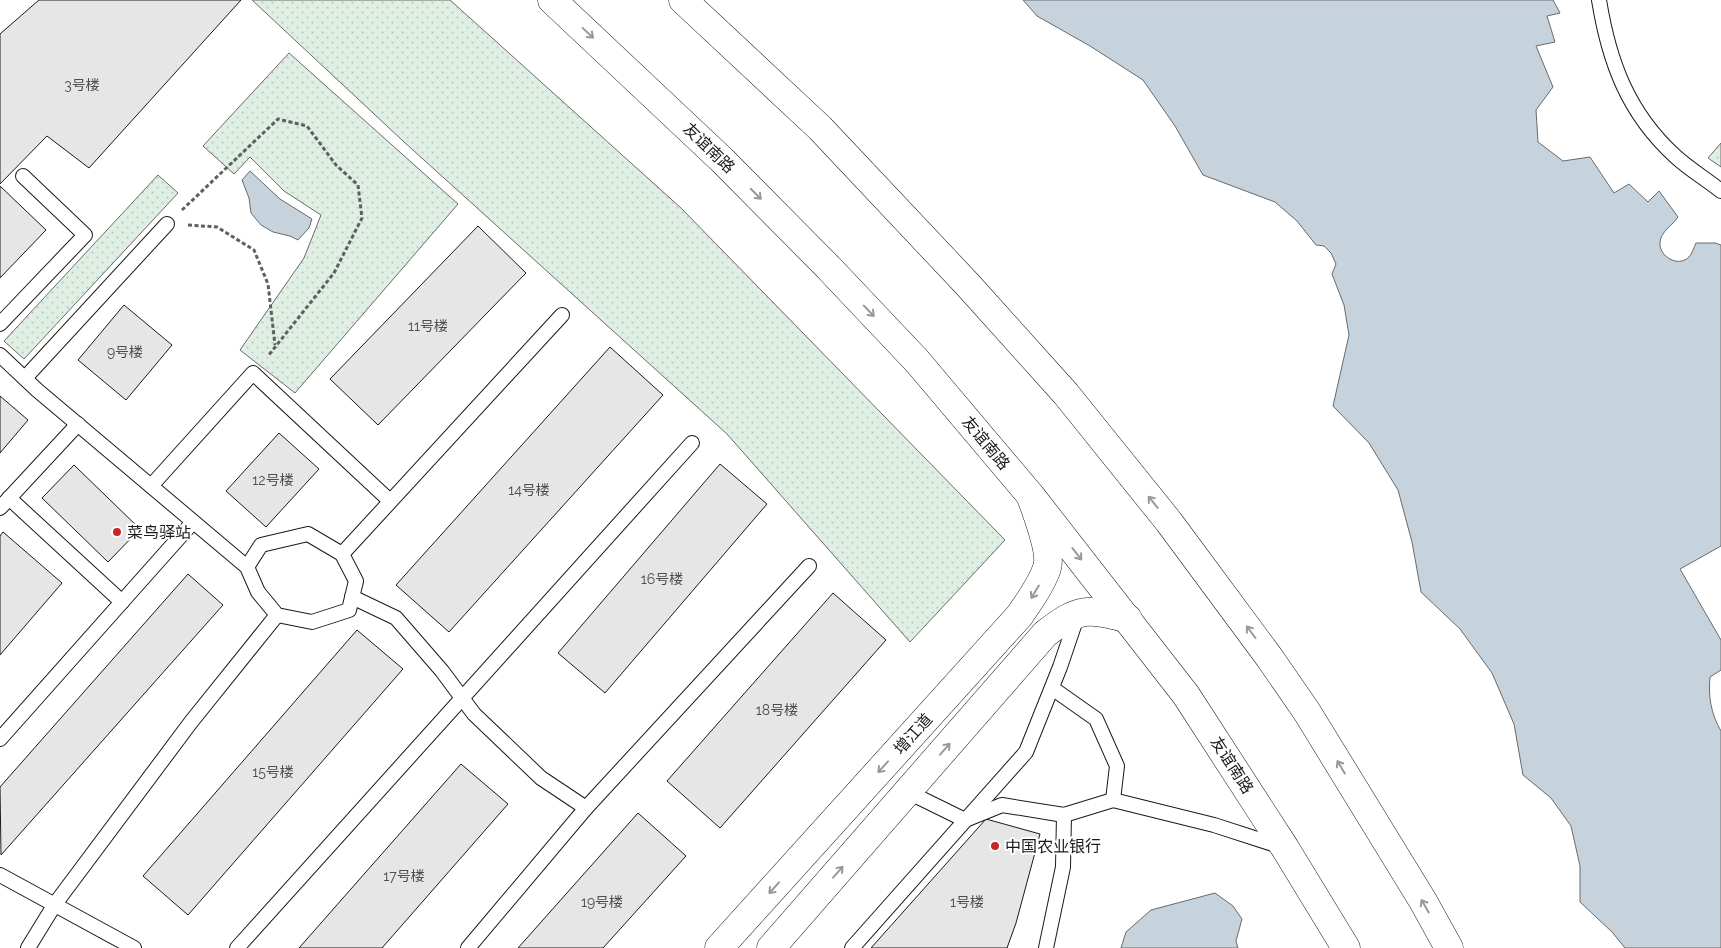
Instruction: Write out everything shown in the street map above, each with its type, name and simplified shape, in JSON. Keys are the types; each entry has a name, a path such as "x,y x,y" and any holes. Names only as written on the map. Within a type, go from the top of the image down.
{"main road":[{"name":"友谊南路","path":"552,0 722,160 828,268 917,361 1031,496 1186,695 1285,848 1346,948"},
{"path":"683,0 820,128 968,285 1066,394 1157,507 1269,657 1307,712 1423,901 1449,948"},
{"name":"增江道","path":"719,948 1020,615 1037,589 1047,567 1046,543 1031,496"},
{"name":"增江道","path":"771,948 1045,634 1061,621 1079,612 1102,611 1128,619"}],"lane":[{"path":"1599,0 1610,54 1621,84 1636,110 1654,134 1675,156 1721,191"},
{"path":"0,324 85,235 23,176"},
{"path":"25,378 167,224"},
{"path":"342,554 562,315"},
{"path":"0,355 78,424 247,567 258,592 277,615 312,622 349,610 356,581 342,554 308,534 261,545 247,567"},
{"path":"151,486 253,373 390,501"},
{"path":"78,424 5,503 122,602"},
{"path":"237,948 692,443"},
{"path":"0,739 193,522"},
{"path":"468,948 586,808 809,566"},
{"path":"352,597 396,618 442,670 474,714 540,778 586,808"},
{"path":"852,948 1026,752 1052,688 1079,612"},
{"path":"28,948 55,904 191,722 277,615"},
{"path":"1052,688 1096,719 1117,766 1113,800"},
{"path":"908,792 965,820 1002,805 1064,815 1113,800 1214,825 1285,848"},
{"path":"1046,948 1063,867 1064,815"},
{"path":"0,874 134,948"}],"path":[{"path":"167,224 278,119 307,126 336,165 358,185 362,218 334,274 253,373"},
{"path":"167,224 217,227 254,250 268,284 276,346"}],"green space":[{"path":"252,0 450,0 681,208 1005,540 910,642 727,434 403,141"},
{"path":"289,53 458,204 295,393 240,350 304,258 321,215 284,191 250,157 234,174 203,146"},
{"path":"1721,143 1721,167 1708,158"},
{"path":"158,175 178,193 24,359 4,341"}],"shaded area":[{"path":"1023,0 1553,0 1560,13 1547,16 1555,42 1536,46 1553,87 1536,110 1538,142 1563,161 1590,157 1614,193 1629,184 1648,202 1659,191 1678,217 1664,232 1660,243 1663,252 1670,259 1675,261 1685,260 1690,256 1696,243 1715,243 1721,245 1721,546 1680,569 1721,640 1721,670 1710,677 1709,691 1711,705 1721,731 1721,948 1625,948 1612,932 1580,902 1580,866 1571,826 1551,798 1523,775 1514,724 1492,673 1460,629 1421,592 1412,542 1398,490 1369,443 1333,406 1349,335 1344,305 1332,274 1336,264 1331,253 1324,246 1316,245 1297,221 1275,202 1203,175 1175,126 1143,80 1090,46 1037,16"},
{"path":"250,171 280,199 312,219 309,228 298,240 273,232 261,225 251,213 249,198 242,180"},
{"path":"1215,893 1233,906 1242,919 1236,941 1238,948 1121,948 1126,932 1151,910"}],"building":[{"path":"39,0 241,0 89,168 47,136 0,184 0,34"},
{"path":"0,186 46,230 0,278"},
{"path":"478,226 526,273 378,425 330,379"},
{"path":"124,305 172,345 126,400 78,360"},
{"path":"610,347 663,395 449,632 396,585"},
{"path":"0,396 28,420 0,453"},
{"path":"279,433 319,469 266,527 226,491"},
{"path":"720,464 767,504 605,693 558,653"},
{"path":"74,465 140,529 108,562 42,498"},
{"path":"3,532 62,583 0,655 0,536"},
{"path":"188,574 223,605 1,855 0,787"},
{"path":"833,593 886,640 720,828 667,781"},
{"path":"357,630 403,669 188,915 143,876"},
{"path":"461,764 508,804 382,948 299,948"},
{"path":"638,813 686,856 603,948 518,948"},
{"path":"986,819 1040,834 1016,923 1007,948 871,948"}],"place":[{"name":"菜鸟驿站","path":"117,532"},
{"name":"中国农业银行","path":"995,846"}]}
